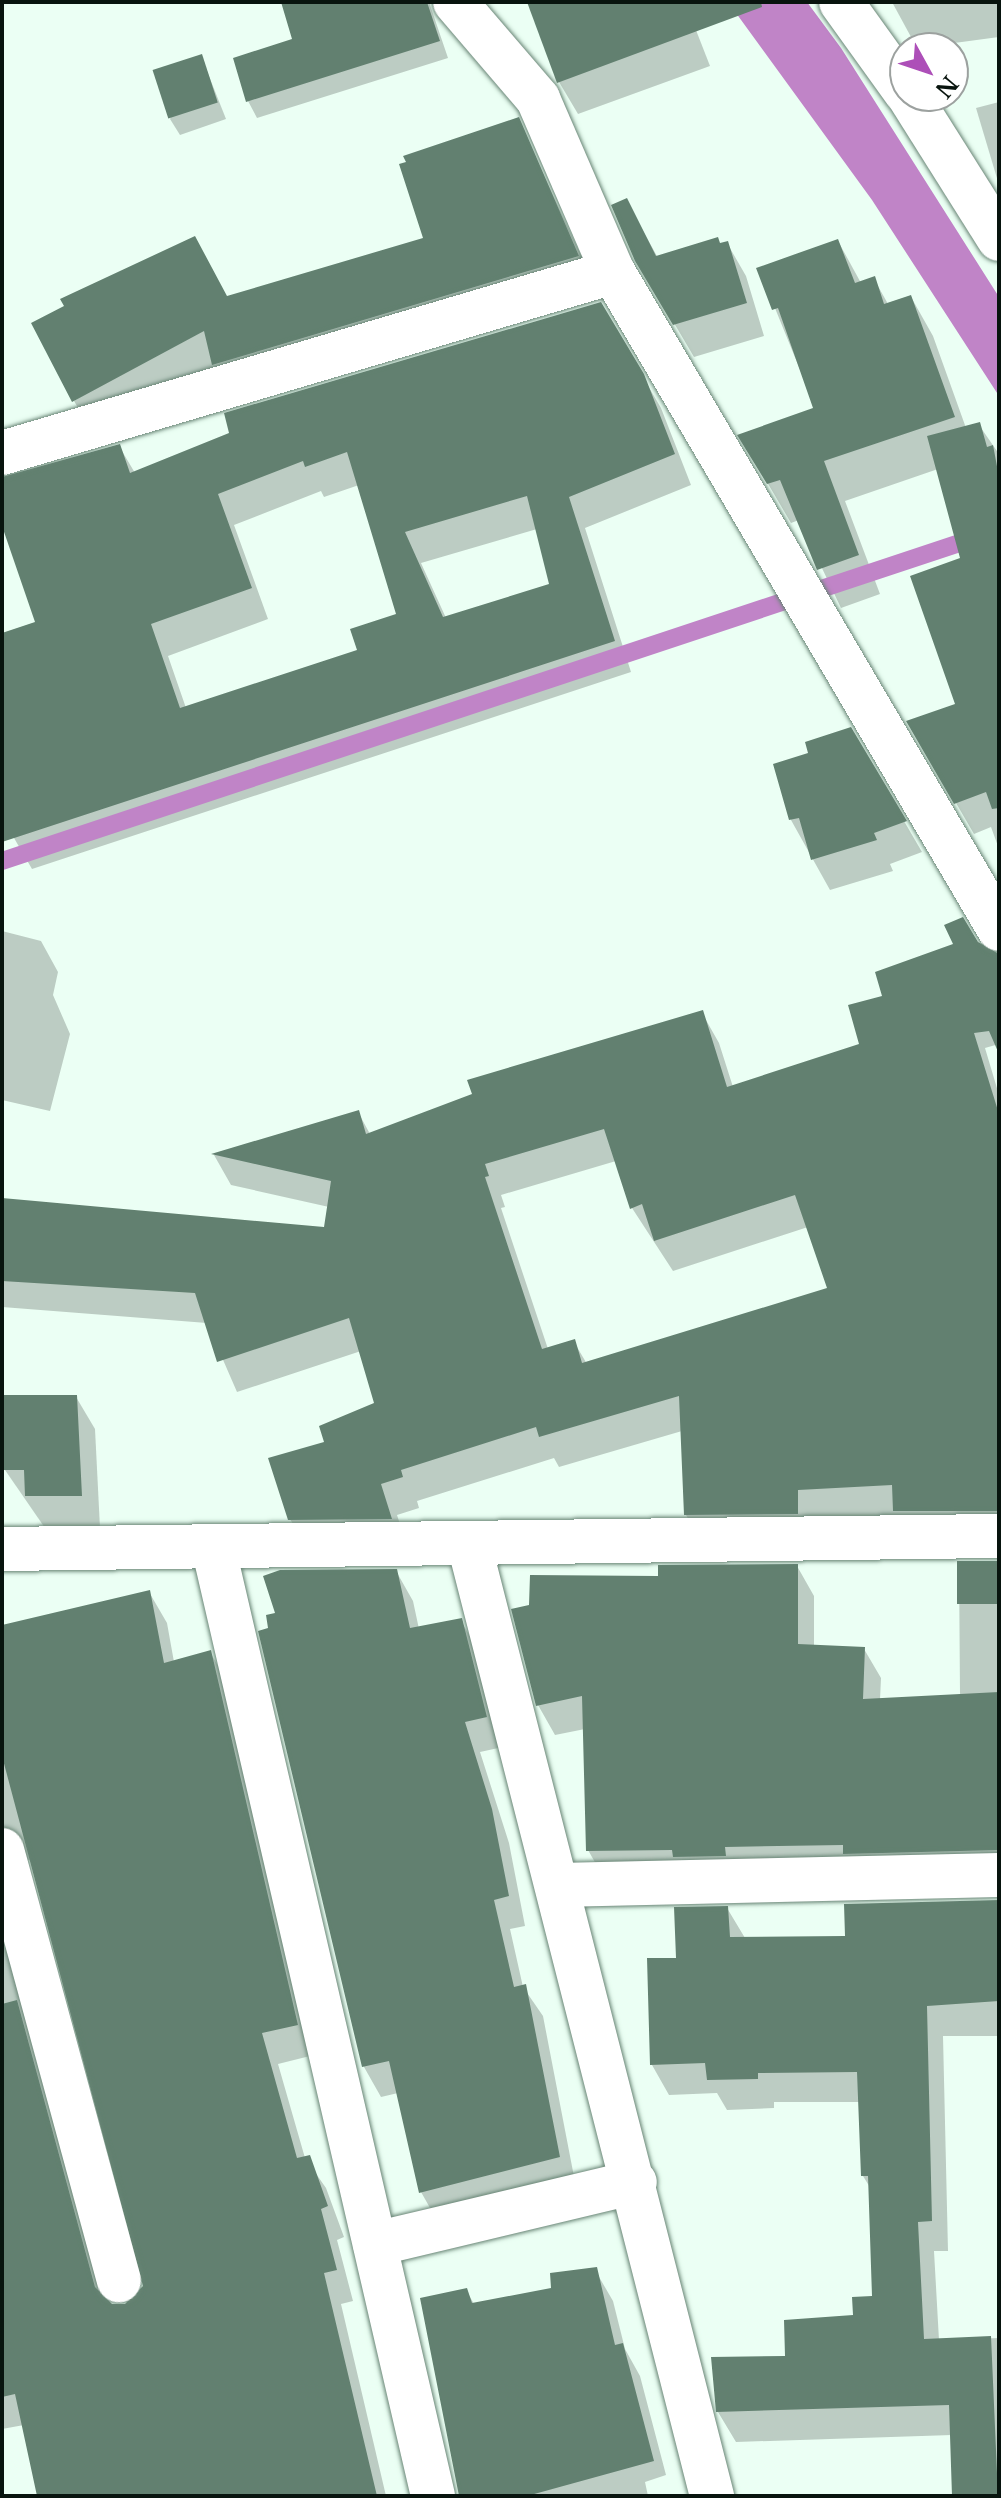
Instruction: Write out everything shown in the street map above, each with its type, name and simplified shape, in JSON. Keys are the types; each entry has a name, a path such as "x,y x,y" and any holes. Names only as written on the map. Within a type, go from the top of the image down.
{"street":[{"path":"455,2 538,99 613,272 999,929"},
{"path":"841,2 889,69"},
{"path":"919,112 999,239"},
{"path":"2,453 613,272"},
{"path":"2,1549 999,1536"},
{"path":"469,1544 635,2182 712,2496"},
{"path":"213,1546 433,2496"},
{"path":"2,1850 119,2280"},
{"path":"558,1885 999,1875"},
{"path":"375,2244 635,2182"}],"shaded area":[{"path":"728,2 807,2 841,48 999,297 999,396 872,200"}],"building":[{"path":"281,2 427,2 440,41 246,102 233,58 292,39"},
{"path":"527,2 761,2 762,7 557,83"},
{"path":"202,54 218,103 168,119 153,70"},
{"path":"519,117 579,256 212,365 204,331 72,402 31,323 64,306 60,299 195,236 227,296 423,238 399,164 406,162 403,156"},
{"path":"627,198 656,256 718,237 720,243 728,241 747,303 673,325 635,261 611,205"},
{"path":"838,239 855,283 875,276 884,304 911,295 955,417 824,461 859,555 817,570 780,480 767,484 737,435 813,408 778,308 772,310 756,268"},
{"path":"601,302 644,374 675,454 569,497 615,641 2,842 2,633 35,622 2,526 2,477 120,444 130,473 229,433 224,413","holes":["347,452 396,614 350,629 357,650 180,708 151,624 252,588 218,494 303,461 305,467","527,496 549,584 443,617 405,532"]},
{"path":"980,422 987,447 993,445 999,477 999,808 992,809 986,792 954,804 906,721 955,704 910,576 960,558 927,436"},
{"path":"851,727 907,821 874,833 877,840 811,860 799,818 789,820 773,764 808,753 805,742"},
{"path":"963,917 978,942 999,954 999,1054 989,1031 974,1033 999,1114 999,1511 893,1511 892,1485 798,1490 798,1514 684,1515 679,1396 539,1437 536,1427 401,1470 403,1477 381,1484 392,1519 288,1520 268,1458 324,1442 319,1426 374,1403 349,1318 217,1362 195,1293 2,1281 2,1198 324,1227 331,1181 211,1154 359,1110 366,1134 472,1094 467,1080 703,1010 727,1087 859,1044 848,1005 882,996 875,972 953,944 944,925","holes":["604,1129 630,1209 642,1204 654,1241 795,1195 827,1288 582,1363 575,1339 542,1349 485,1177 489,1176 485,1164"]},
{"path":"4,1395 77,1395 82,1496 25,1496 24,1470 3,1470"},
{"path":"957,1561 999,1561 999,1604 957,1604"},
{"path":"798,1564 798,1644 865,1647 863,1699 999,1692 999,1850 843,1854 843,1845 725,1847 726,1856 673,1857 672,1850 586,1851 582,1696 536,1706 511,1609 529,1605 530,1575 658,1576 658,1565"},
{"path":"397,1569 410,1628 462,1618 487,1717 465,1722 492,1809 509,1896 494,1900 514,1987 526,1984 560,2157 419,2193 389,2061 362,2067 258,1631 268,1628 266,1615 275,1613 263,1576 280,1570"},
{"path":"150,1590 164,1663 211,1650 298,2025 262,2033 297,2158 310,2155 328,2206 321,2209 337,2270 324,2273 377,2496 37,2496 15,2394 2,2397 2,2004 17,2000 95,2287 112,2304 125,2304 143,2286 2,1756 2,1625"},
{"path":"999,1900 999,2001 927,2006 932,2221 918,2222 924,2339 991,2336 998,2496 952,2496 949,2405 716,2412 711,2357 785,2356 784,2320 853,2315 852,2297 872,2296 868,2176 861,2176 857,2072 758,2073 758,2079 707,2080 705,2063 650,2065 647,1958 676,1958 674,1907 728,1906 730,1937 845,1936 844,1904"},
{"path":"597,2267 615,2345 623,2343 654,2461 527,2496 459,2496 420,2298 467,2288 472,2303 551,2288 550,2273"}],"waterway":[{"path":"2,861 999,530"}]}
